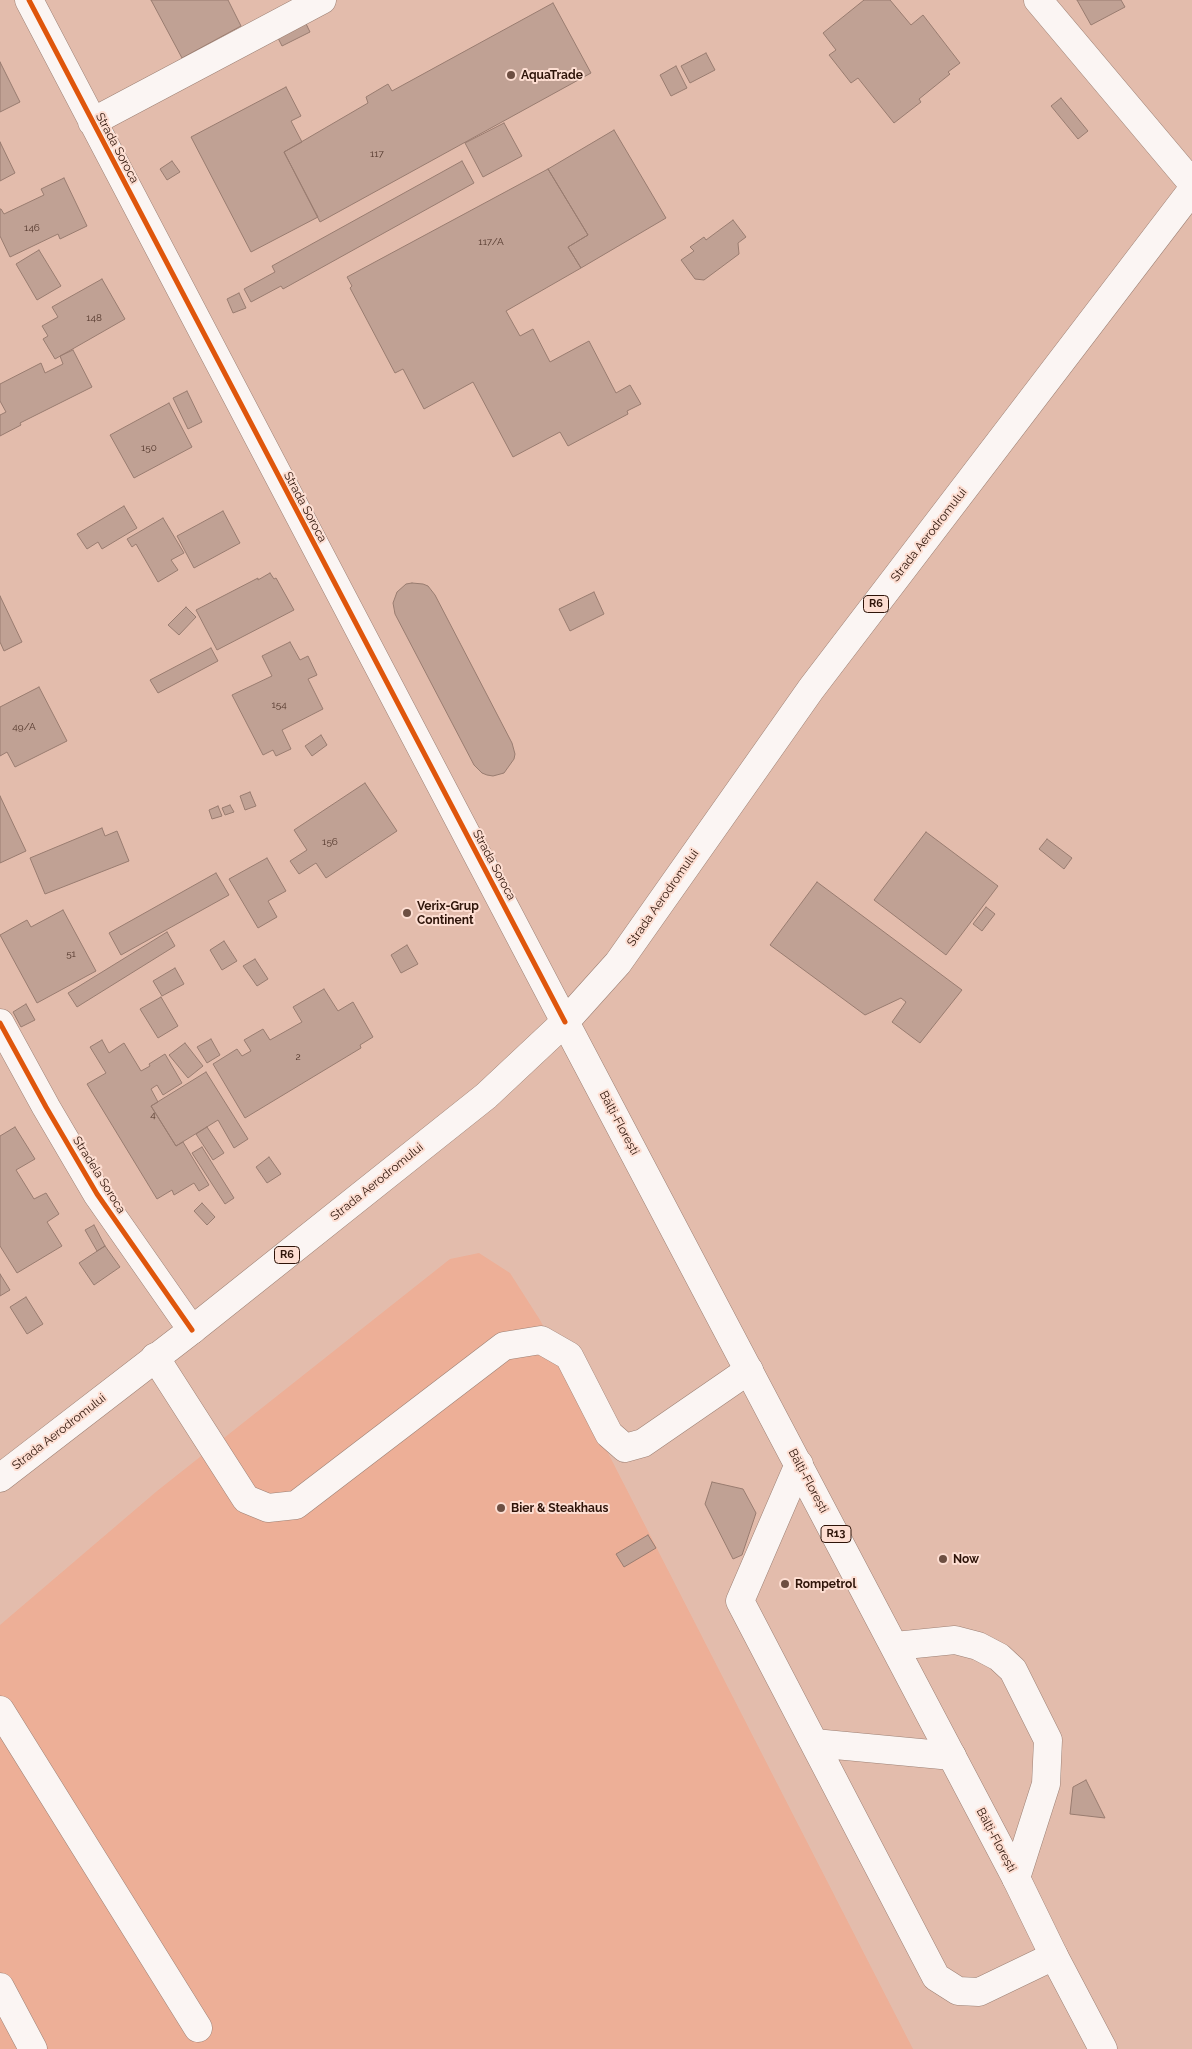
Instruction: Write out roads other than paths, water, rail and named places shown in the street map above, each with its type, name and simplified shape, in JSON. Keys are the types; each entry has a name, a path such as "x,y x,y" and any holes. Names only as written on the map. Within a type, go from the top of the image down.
{"main road":[{"name":"Strada Soroca","path":"29,0 565,1022"},
{"path":"92,122 322,0"},
{"path":"1038,0 1192,183"},
{"name":"Strada Aerodromului","path":"0,1478 192,1330 486,1096 565,1022 618,963 811,689 1192,190"},
{"name":"Bălți-Florești","path":"565,1022 895,1646 1103,2049"},
{"name":"Stradela Sorocа","path":"0,1023 97,1194 192,1330"},
{"path":"155,1357 246,1498 268,1508 296,1504 504,1346 541,1340 569,1356 609,1434 625,1448 643,1443 749,1370"},
{"path":"799,1464 740,1601 936,1977 958,1991 979,1992 1054,1956"},
{"path":"895,1646 955,1640 999,1657 1013,1670 1048,1740 1046,1784 1016,1878"},
{"path":"0,1710 198,2028"},
{"path":"814,1743 952,1756"},
{"path":"0,1987 33,2049"}],"place":[{"name":"AquaTrade","path":"511,75"},
{"name":"Verix-Grup Continent","path":"407,913"},
{"name":"Bier & Steakhaus","path":"501,1508"},
{"name":"Now","path":"943,1559"},
{"name":"Rompetrol","path":"785,1584"}]}
